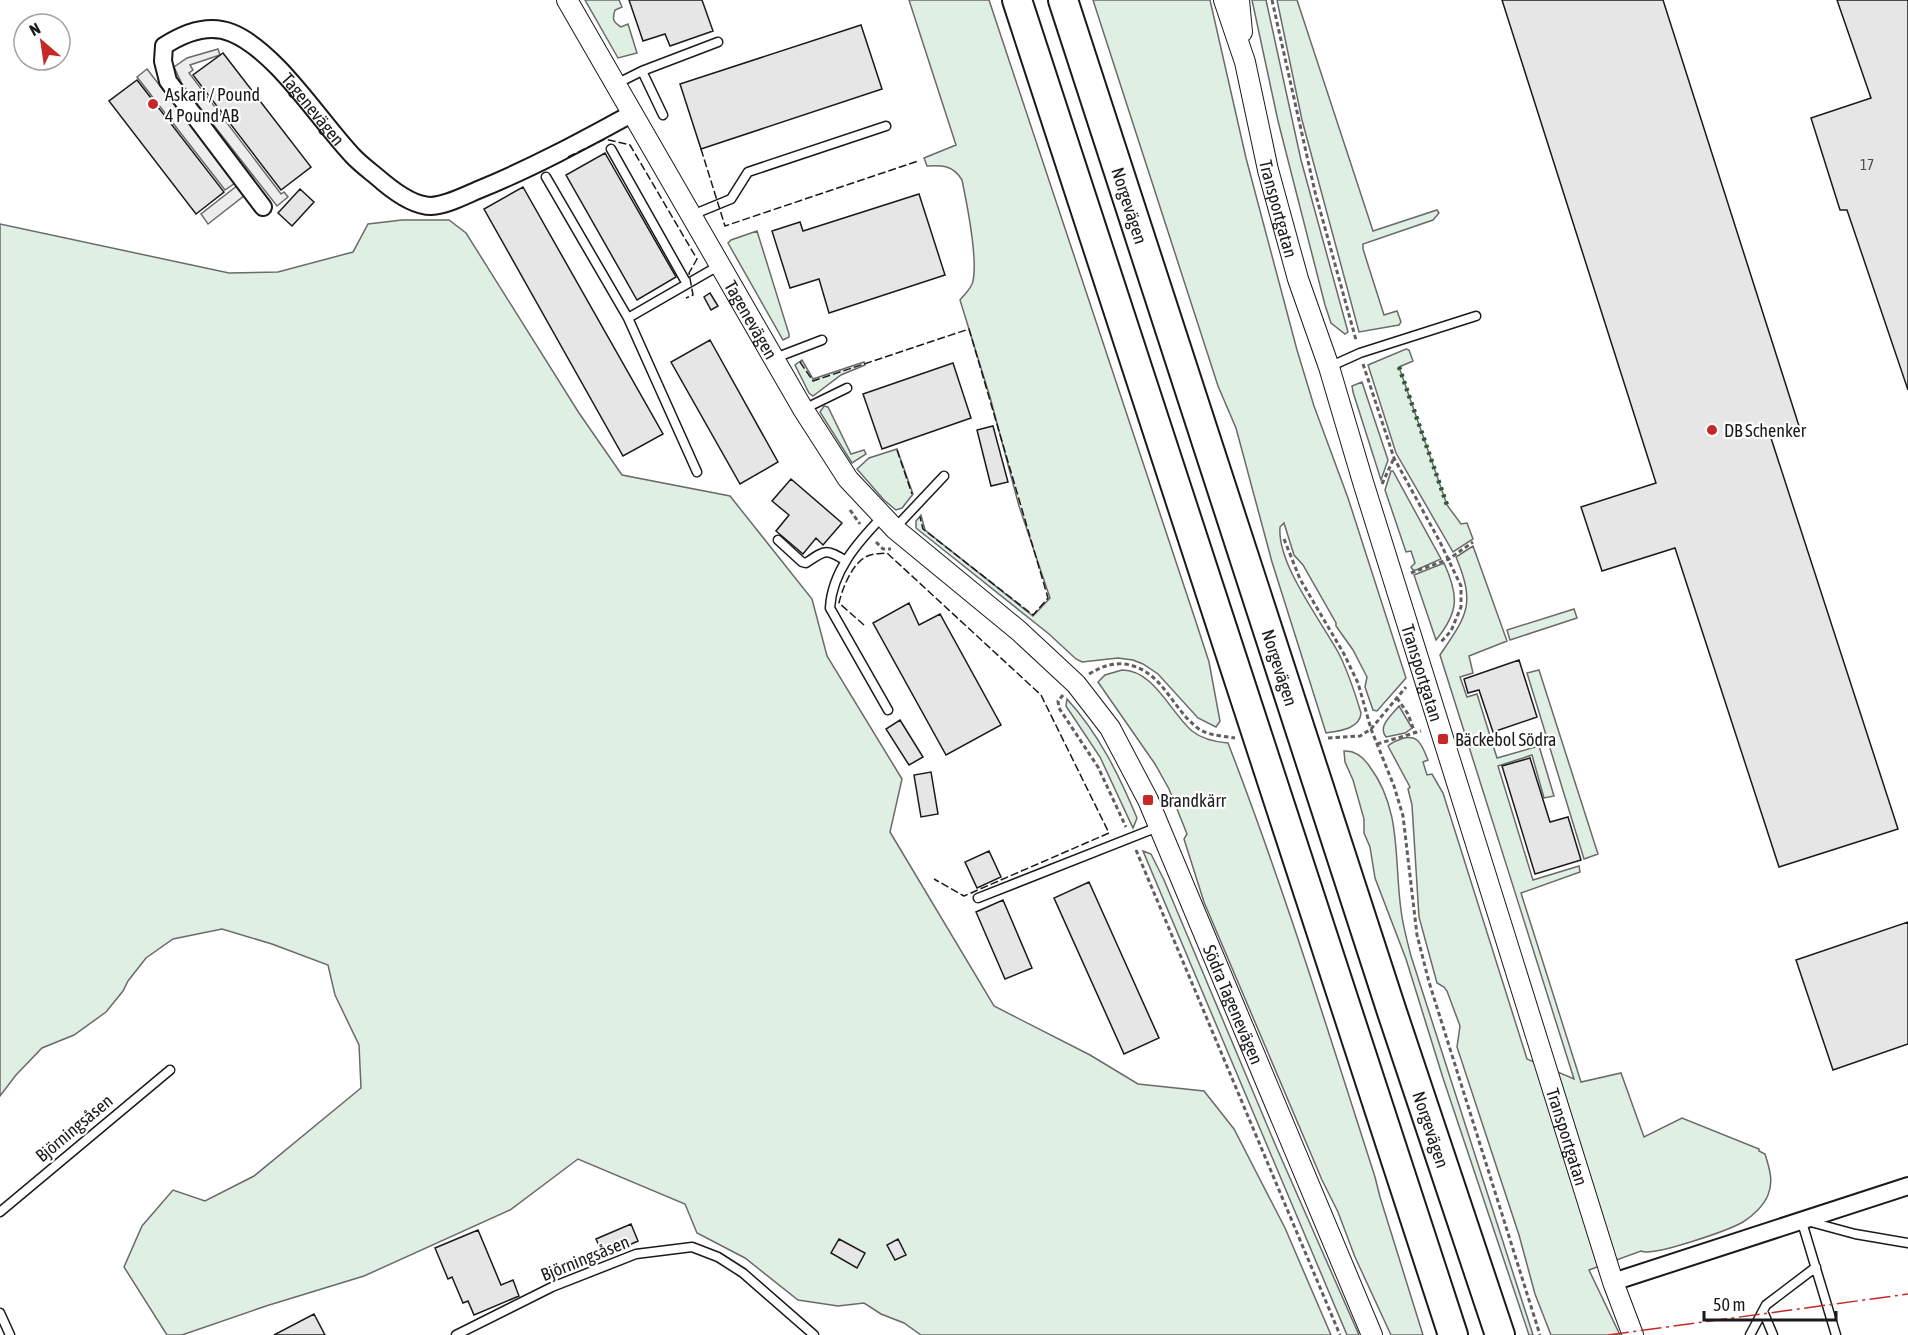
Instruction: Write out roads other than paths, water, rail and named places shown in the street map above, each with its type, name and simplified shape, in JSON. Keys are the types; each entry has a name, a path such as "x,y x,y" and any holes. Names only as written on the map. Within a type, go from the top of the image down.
{"highway":[{"path":"1017,0 1453,1335"},
{"name":"Norgevägen","path":"1063,0 1392,1012 1500,1335"}],"street":[{"name":"Tagenevägen","path":"567,0 803,409 848,478 888,523 1019,631 1076,684"},
{"name":"Transportgatan","path":"1224,0 1245,62"},
{"name":"Transportgatan","path":"1239,0 1245,62 1268,170 1298,279 1329,367 1613,1282 1633,1335"},
{"name":"Tagenevägen","path":"263,207 168,81 163,61 164,46 177,38 195,30 211,29 231,33 256,47 290,81 353,156 394,191 429,206 446,203 511,177 633,113"},
{"name":"Södra Tagenevägen","path":"1076,684 1110,728 1140,783 1372,1335"},
{"path":"1613,1282 1908,1186"}],"lane":[{"path":"616,84 642,71 718,42"},
{"path":"642,71 663,115"},
{"path":"692,216 731,199 748,172 886,126"},
{"path":"611,149 687,284"},
{"path":"546,177 628,318 697,472"},
{"path":"628,318 720,265"},
{"path":"1329,367 1360,353 1476,316"},
{"path":"774,358 822,340"},
{"path":"803,409 847,388"},
{"path":"888,710 830,608 831,594 846,561 864,535 888,523 944,476"},
{"path":"778,540 802,562 806,562 823,551 828,551 846,561"},
{"path":"978,898 1158,828"},
{"name":"Björningsåsen","path":"0,1212 170,1070"},
{"path":"1801,1219 1855,1234 1908,1243"},
{"path":"1801,1219 1836,1335"},
{"name":"Björningsåsen","path":"456,1335 552,1287 636,1254 692,1247 718,1257 743,1273 814,1335"},
{"path":"1750,1335 1766,1305 1816,1268"},
{"path":"1763,1311 1773,1335"},
{"path":"0,1313 10,1335"}],"place":[{"name":"Askari / Pound 4 Pound AB","path":"153,104"},
{"name":"DB Schenker","path":"1712,430"},
{"name":"Bäckebol Södra","path":"1443,739"},
{"name":"Brandkärr","path":"1148,800"}]}
